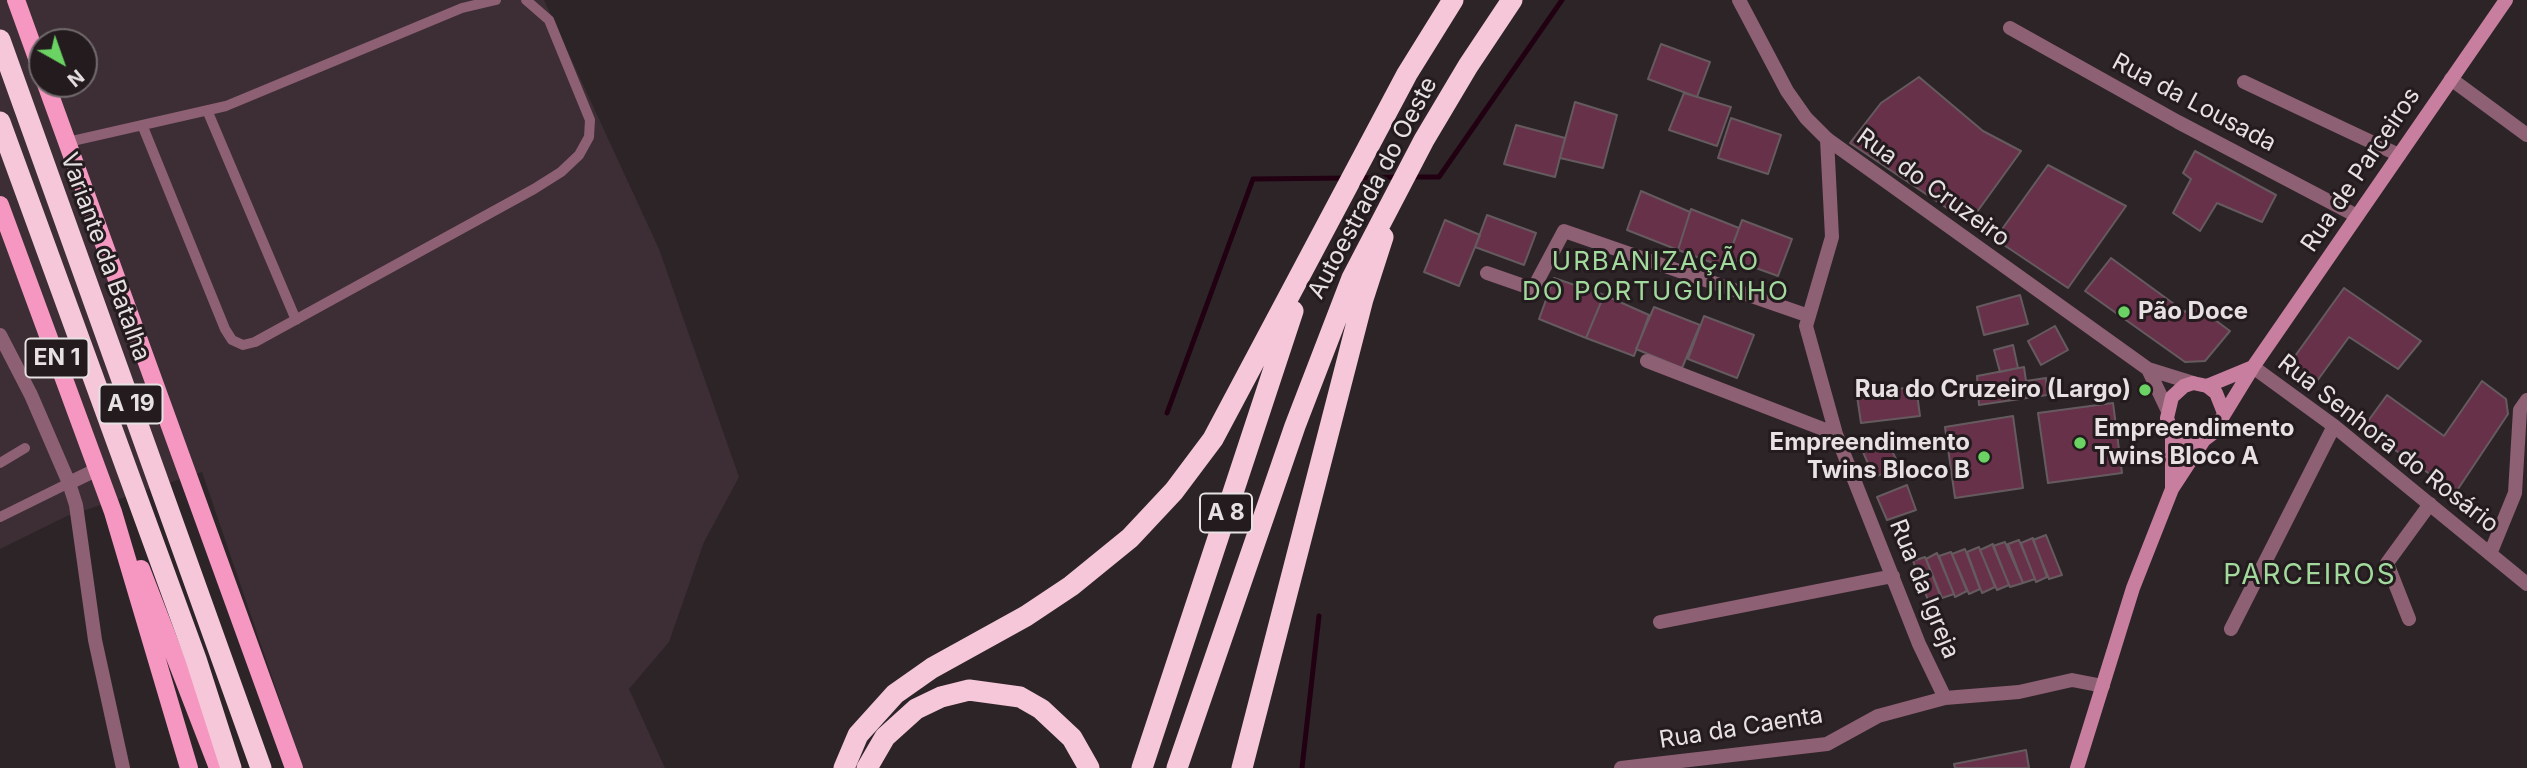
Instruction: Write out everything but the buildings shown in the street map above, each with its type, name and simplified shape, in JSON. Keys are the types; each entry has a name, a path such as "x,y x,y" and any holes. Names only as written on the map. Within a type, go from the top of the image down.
{"highway":[{"name":"Autoestrada do Oeste","path":"1311,259 1407,74 1453,0"},
{"name":"Autoestrada do Oeste","path":"1177,768 1300,414 1424,140 1468,66 1512,0"},
{"name":"Variante da Batalha","path":"0,40 261,768"},
{"name":"A 19","path":"0,122 196,659 230,768"},
{"path":"844,768 858,736 895,694 932,668 1026,616 1071,586 1130,538 1154,514 1213,439 1311,259"},
{"name":"A 8","path":"1142,768 1311,259"},
{"path":"1242,768 1360,281"},
{"path":"867,768 885,737 916,709 941,696 970,690 1020,697 1041,709 1072,738 1089,768"}],"main road":[{"path":"16,0 28,33"},
{"name":"Rua de Parceiros","path":"2224,413 2506,0"},
{"path":"51,98 294,768"},
{"name":"EN 1","path":"0,205 113,512 139,563 218,768"},
{"path":"2172,489 2172,432 2167,409 2177,391 2253,367"},
{"path":"2077,768 2133,588 2172,489 2224,413 2216,393 2200,384"},
{"path":"2172,432 2186,441 2204,440"},
{"path":"113,512 189,768"}],"street":[{"name":"Rua do Cruzeiro","path":"1739,0 1787,91 1806,118 1827,139 2148,369 2200,384"},
{"name":"Rua da Lousada","path":"2010,28 2178,122 2357,216"},
{"path":"2451,79 2527,135"},
{"path":"2244,82 2399,155"},
{"name":"Rua da Igreja","path":"1827,139 1832,237 1805,326 1836,434 1919,644 1945,698 2019,692 2072,680 2103,686"},
{"path":"1487,273 1533,289 1564,231 1809,316"},
{"path":"0,335 31,396 76,505 95,640 123,768"},
{"path":"1647,361 1836,434"},
{"name":"Rua Senhora do Rosário","path":"2253,367 2334,426 2527,584"},
{"name":"Rua do Cruzeiro","path":"2148,369 2167,409"},
{"path":"2490,554 2515,493 2521,410 2527,400"},
{"path":"2231,629 2334,426"},
{"path":"69,483 98,469"},
{"path":"2409,619 2387,563 2430,504"},
{"path":"1660,622 1893,576"},
{"name":"Rua da Caenta","path":"1621,768 1827,744 1878,716 1945,698"}],"lane":[{"path":"68,142 143,127 246,98 462,8 496,0"},
{"path":"143,127 232,340 243,345 255,342 534,189 561,172 579,155 589,137 590,120 549,20 526,0"},
{"path":"207,110 296,320"},
{"path":"0,463 25,448"},
{"path":"0,517 69,483"}],"shaded area":[{"path":"0,0 544,0 659,249 739,477 704,542 669,642 629,689 665,768 303,768 202,472 67,516 0,549"}],"waterway":[{"path":"1409,177 1439,177 1562,0"},
{"path":"1357,178 1399,177"},
{"path":"1167,413 1253,179 1347,178"},
{"path":"1302,768 1319,616"}],"place":[{"name":"Pão Doce","path":"2124,312"},
{"name":"Rua do Cruzeiro (Largo)","path":"2145,390"},
{"name":"Empreendimento Twins Bloco A","path":"2080,443"},
{"name":"Empreendimento Twins Bloco B","path":"1984,457"}],"district":[{"name":"URBANIZAÇÃO DO PORTUGUINHO","path":"1656,277"},
{"name":"PARCEIROS","path":"2310,576"}]}
